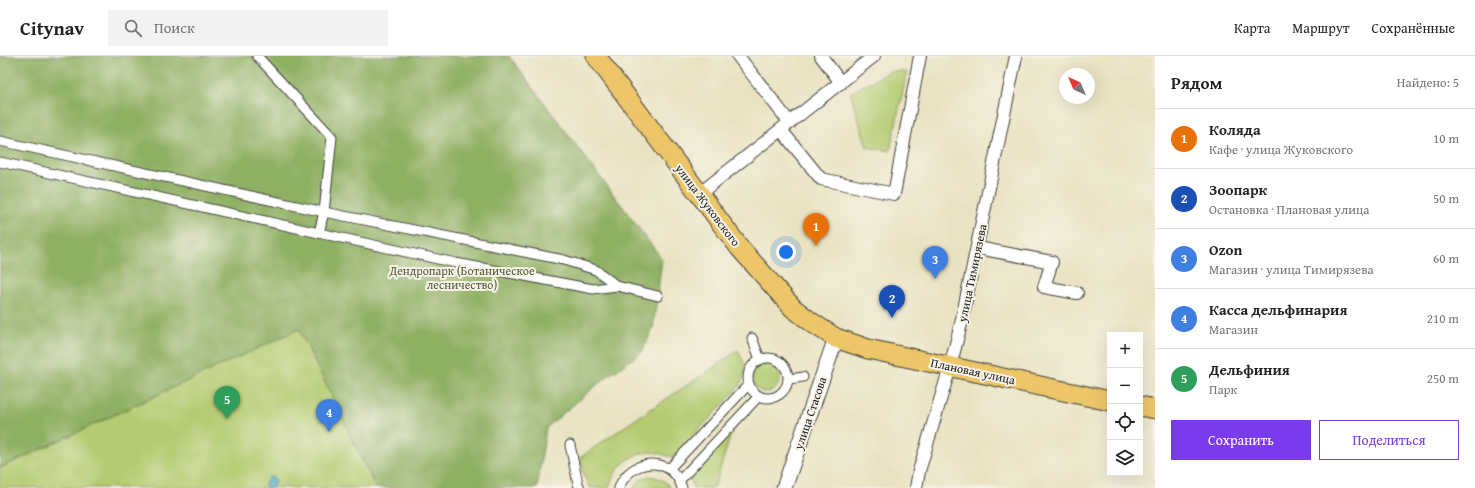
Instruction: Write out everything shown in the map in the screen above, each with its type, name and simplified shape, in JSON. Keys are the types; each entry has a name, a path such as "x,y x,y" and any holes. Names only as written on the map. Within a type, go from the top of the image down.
{"main road":[{"name":"улица Жуковского","path":"596,56 740,247 793,308 836,338"},
{"name":"Плановая улица","path":"836,338 868,350 1107,400"},
{"path":"1143,407 1155,409"}],"street":[{"path":"256,56 332,137 324,212 319,233"},
{"path":"738,56 821,179 894,194 920,56"},
{"path":"821,56 841,82"},
{"path":"699,194 786,127 874,56"},
{"name":"улица Тимирязева","path":"916,488 919,471 950,367 978,248 1016,56"},
{"path":"0,142 324,212 564,260 596,270 617,286"},
{"path":"0,162 456,263 593,289 617,286 658,296"},
{"path":"978,248 1052,262 1044,287 1077,293"},
{"path":"752,338 760,359"},
{"name":"улица Стасова","path":"784,488 836,338"},
{"path":"773,358 780,361 788,372 789,379 787,386 778,396 771,398 759,396 754,392 749,384 748,374 751,368 760,359 773,358"},
{"path":"789,379 803,377"},
{"path":"669,469 749,384"},
{"path":"620,488 622,480 629,472 638,466 649,463 660,465 669,469 677,476 680,484 759,396"},
{"path":"570,445 580,488"}],"green space":[{"name":"Дендропарк (Ботаническое лесничество)","path":"0,56 509,56 662,259 653,328 642,352 599,383 546,428 537,488 376,488 299,329 0,468"},
{"path":"891,71 907,72 890,151 867,147 850,93"},
{"path":"299,329 376,488 0,488 0,468"},
{"path":"738,350 746,368 740,386 673,457 651,452 637,455 630,458 619,468 614,474 609,488 590,488 584,476 580,458"},
{"path":"766,364 776,368 780,378 776,388 766,392 756,388 752,378 756,368"},
{"path":"732,431 714,488 693,488 690,475"},
{"path":"649,476 661,479 670,488 633,488 640,480"}],"water":[{"path":"269,477 273,477 275,479 275,483 272,488 266,488 265,484"}],"place":[{"name":"Коляда","path":"816,246"},
{"name":"Ozon","path":"935,279"},
{"name":"Зоопарк","path":"892,318"},
{"name":"Дельфиния","path":"227,419"},
{"name":"Касса дельфинария","path":"329,432"}]}
